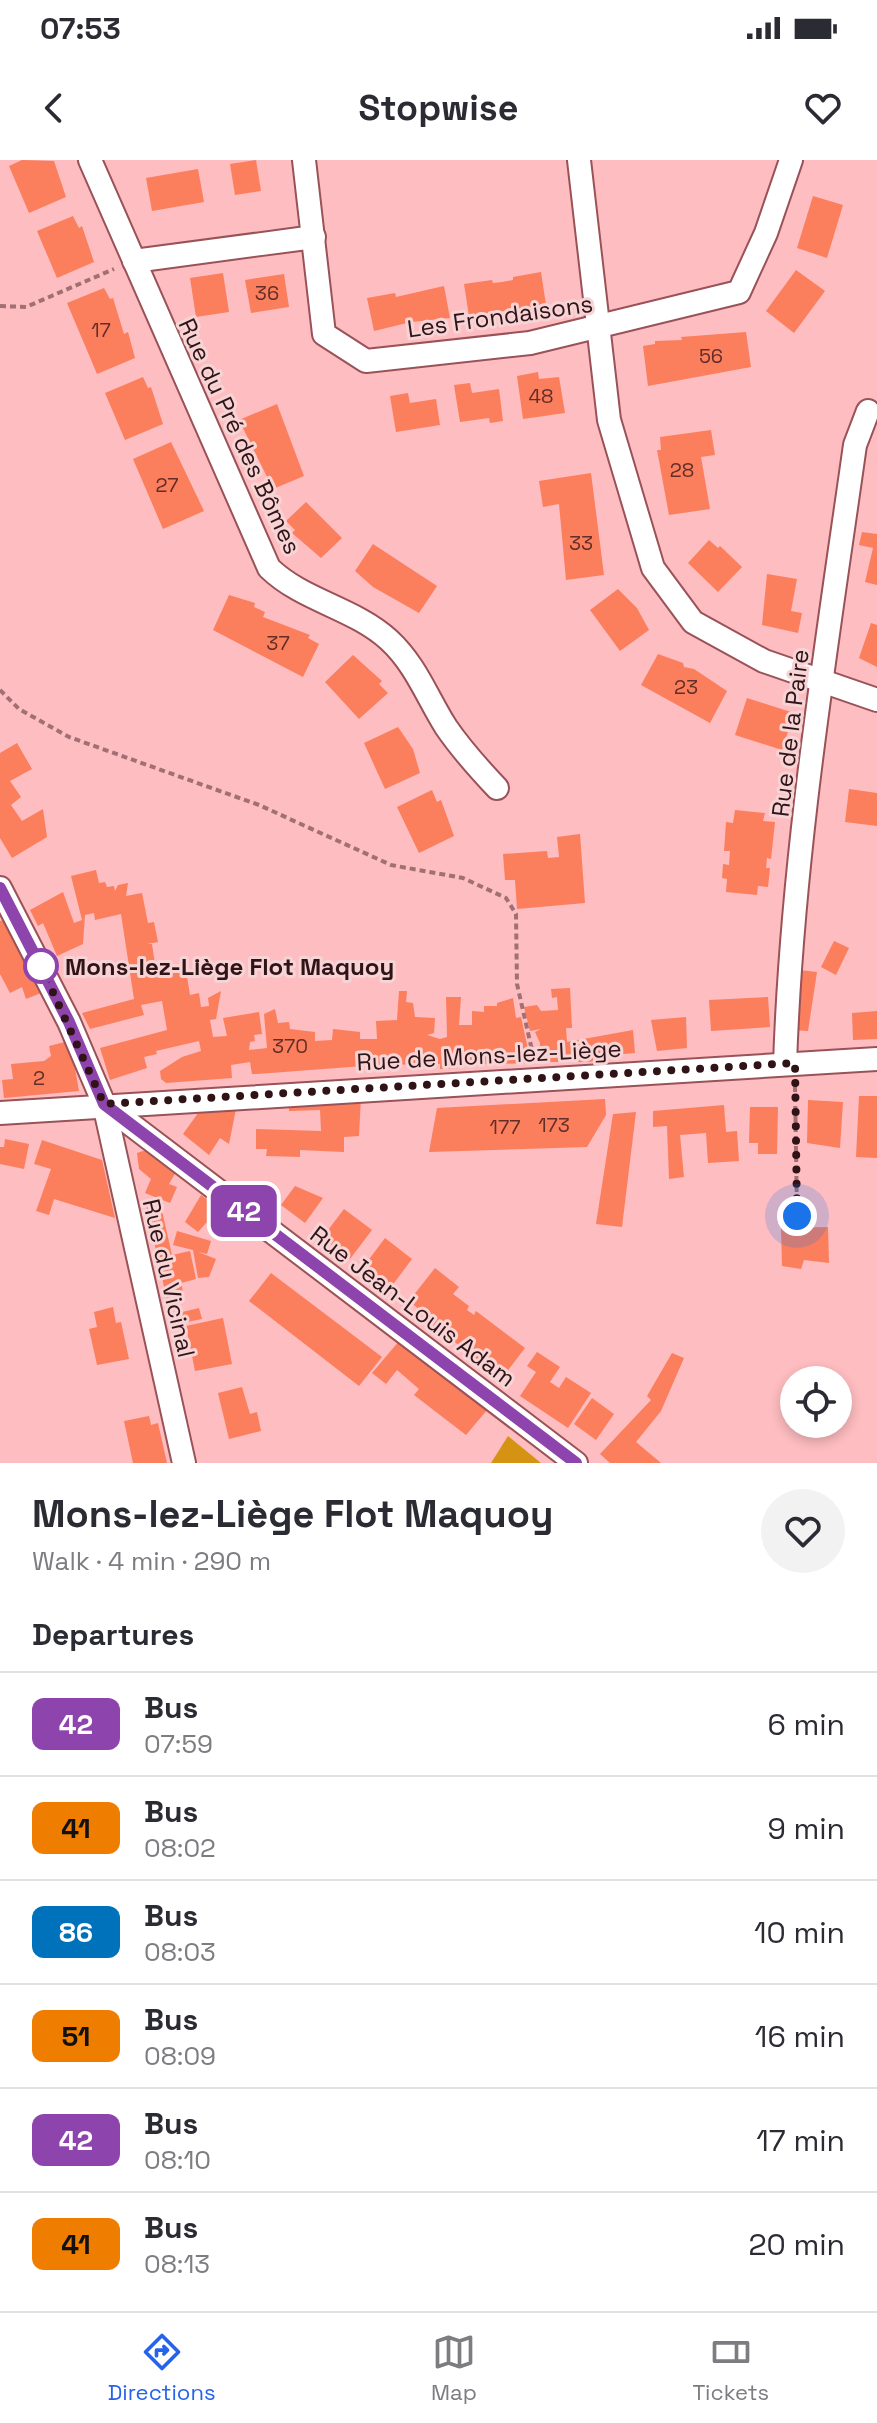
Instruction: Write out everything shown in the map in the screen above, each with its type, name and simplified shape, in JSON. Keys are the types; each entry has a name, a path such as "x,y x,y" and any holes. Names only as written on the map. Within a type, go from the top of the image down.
{"street":[{"name":"Rue du Pré des Bômes","path":"90,160 269,568 287,583 355,616 390,641 420,677 452,734 497,788"},
{"name":"Les Frondaisons","path":"304,160 305,192 314,237 324,334 366,361 530,343 600,329 739,292 766,233 791,160"},
{"path":"579,160 609,420 653,568 693,622 764,661 877,700"},
{"path":"134,261 314,237"},
{"name":"Rue de la Paire","path":"790,1064 804,827 855,445 868,411"},
{"name":"Rue du Vicinal","path":"0,888 69,1022 104,1104 184,1463"},
{"name":"Rue de Mons-lez-Liège","path":"0,1113 104,1104 877,1059"},
{"name":"Rue Jean-Louis Adam","path":"104,1104 576,1463"}],"path":[{"path":"0,306 26,307 134,261"},
{"path":"0,690 19,709 69,737 259,805 391,865 463,878 506,898 516,914 517,984 537,1079"},
{"path":"790,1064 797,1216"}],"shaded area":[{"path":"508,1436 541,1463 491,1463"}],"building":[{"path":"22,160 54,161 66,197 29,213 9,166"},
{"path":"256,160 261,191 235,195 230,164"},
{"path":"198,169 204,202 152,211 146,178"},
{"path":"813,196 843,205 827,258 797,248"},
{"path":"73,216 79,228 82,226 94,262 57,278 37,231"},
{"path":"796,270 825,291 794,333 766,311"},
{"path":"541,272 546,305 469,316 464,284 492,280 493,283 502,282"},
{"path":"223,273 229,312 196,317 190,278"},
{"path":"284,274 289,307 251,313 245,280"},
{"path":"444,286 450,318 411,322 374,331 367,298 395,293 396,297"},
{"path":"104,288 110,299 113,298 135,358 97,374 67,303"},
{"path":"746,332 751,367 648,386 643,346 655,344 655,341 682,340 681,337"},
{"path":"538,372 539,379 559,377 565,413 523,419 517,376"},
{"path":"143,377 148,388 151,387 163,424 125,440 105,393"},
{"path":"470,383 472,393 499,389 503,421 490,423 489,418 460,422 454,385"},
{"path":"408,393 410,403 436,399 440,425 396,432 390,396"},
{"path":"277,404 304,476 273,489 239,420"},
{"path":"711,430 715,455 701,457 710,509 669,515 657,450 661,450 660,437"},
{"path":"171,442 204,511 163,529 133,459"},
{"path":"591,473 604,575 566,580 559,504 543,507 539,481"},
{"path":"306,502 342,538 321,558 292,533 295,530 286,521"},
{"path":"862,532 877,534 877,585 865,582 873,548 859,545"},
{"path":"709,540 742,567 718,592 688,563"},
{"path":"373,544 437,586 419,613 373,587 355,571"},
{"path":"767,574 797,579 791,611 802,613 798,633 762,625"},
{"path":"618,589 637,608 649,630 620,651 590,610"},
{"path":"229,595 255,603 254,607 265,612 263,617 310,635 308,638 319,644 303,677 213,630"},
{"path":"871,623 877,625 877,667 859,658"},
{"path":"658,654 683,663 684,667 694,669 727,691 710,723 641,685"},
{"path":"353,655 382,681 379,684 388,693 359,719 325,682"},
{"path":"747,698 794,713 782,750 735,735"},
{"path":"398,727 413,749 420,773 385,789 364,743"},
{"path":"17,743 32,769 10,781 21,797 11,805 22,821 43,809 47,837 12,858 0,838 0,753"},
{"path":"849,789 877,793 877,826 845,822"},
{"path":"432,790 437,802 441,800 454,836 419,853 397,807"},
{"path":"735,810 765,813 763,821 775,822 771,859 767,858 766,868 770,868 768,887 758,886 757,895 726,892 727,879 722,878 723,864 729,865 730,851 724,851 726,822 733,823"},
{"path":"580,834 585,903 517,909 515,880 505,880 503,854 547,851 548,858 559,857 557,837"},
{"path":"96,870 99,883 114,886 115,891 118,885 128,883 126,896 142,893 148,923 154,922 158,942 147,944 152,944 156,971 186,970 190,995 199,993 201,1007 209,1006 208,998 221,991 216,1019 210,1020 213,1037 227,1036 223,1018 259,1012 262,1034 254,1035 255,1041 250,1042 249,1050 267,1048 264,1014 275,1009 278,1023 289,1022 290,1029 315,1032 315,1041 332,1040 333,1029 360,1032 360,1039 377,1039 376,1021 397,1020 399,991 407,991 406,1002 413,1003 415,1017 435,1018 434,1033 427,1035 440,1039 447,1037 446,997 461,997 459,1025 472,1025 472,1011 484,1012 484,1006 497,1006 497,1003 513,998 516,1018 521,1017 531,1063 459,1065 459,1068 440,1069 440,1064 377,1065 252,1074 250,1062 231,1065 232,1078 166,1083 161,1079 160,1071 182,1057 201,1051 199,1041 156,1051 157,1054 144,1057 147,1068 110,1080 100,1048 167,1030 162,1001 141,1005 144,1015 90,1029 82,1013 134,999 121,914 95,920 94,913 85,915 83,944 57,956 43,923 38,926 30,910 63,892 74,923 82,920 71,876"},
{"path":"3,920 41,993 26,999 22,987 10,993 0,974 0,921"},
{"path":"834,941 849,948 836,975 821,967"},
{"path":"799,970 817,972 808,1031 791,1030"},
{"path":"570,988 572,1028 566,1028 567,1042 633,1030 635,1053 601,1056 602,1060 588,1062 539,1062 540,1043 535,1032 541,1029 530,1031 524,1007 537,1005 541,1011 558,1010 557,997 552,998 551,989"},
{"path":"768,997 770,1027 711,1031 709,1000"},
{"path":"877,1011 877,1039 853,1040 852,1013"},
{"path":"686,1017 687,1048 657,1051 651,1020"},
{"path":"65,1042 73,1057 79,1091 4,1098 2,1080 13,1079 11,1064 44,1061 51,1056 49,1046"},
{"path":"859,1096 877,1096 877,1158 856,1157"},
{"path":"361,1097 359,1136 344,1137 344,1152 300,1150 300,1157 266,1156 267,1149 256,1149 256,1129 321,1131 320,1110 289,1111 289,1100"},
{"path":"605,1099 606,1115 587,1147 429,1152 437,1108"},
{"path":"808,1100 843,1102 840,1148 807,1143"},
{"path":"237,1104 229,1144 220,1138 209,1155 183,1134 201,1109"},
{"path":"724,1105 726,1132 737,1131 739,1161 708,1163 706,1133 680,1135 684,1177 669,1179 667,1126 653,1127 653,1111"},
{"path":"750,1107 778,1107 777,1154 758,1154 758,1143 749,1143"},
{"path":"636,1112 622,1227 596,1224 613,1114"},
{"path":"5,1139 29,1144 24,1169 0,1164 0,1147 4,1147"},
{"path":"42,1140 102,1160 115,1218 54,1199 49,1215 36,1211 51,1169 34,1164"},
{"path":"146,1150 176,1172 169,1184 177,1187 170,1203 145,1193 151,1179 139,1169 137,1153"},
{"path":"295,1186 323,1198 305,1223 281,1205"},
{"path":"201,1195 228,1215 217,1230 206,1223 198,1232 185,1222"},
{"path":"160,1202 172,1255 190,1251 196,1279 181,1283 184,1296 167,1300 146,1205"},
{"path":"344,1209 372,1230 350,1259 322,1238"},
{"path":"828,1227 829,1263 804,1260 801,1269 782,1266 781,1228"},
{"path":"177,1231 211,1241 207,1254 198,1252 216,1259 209,1277 198,1278 193,1250 173,1245"},
{"path":"385,1238 412,1259 391,1287 364,1266"},
{"path":"435,1268 459,1287 453,1294 469,1306 467,1310 474,1315 476,1311 525,1348 502,1378 431,1324 433,1321 409,1301"},
{"path":"271,1273 382,1357 359,1386 249,1301"},
{"path":"113,1307 116,1323 121,1322 129,1359 97,1365 89,1329 97,1327 94,1312"},
{"path":"199,1308 202,1319 172,1325 170,1315"},
{"path":"223,1318 232,1364 195,1371 186,1326"},
{"path":"400,1340 487,1410 466,1435 414,1395 419,1389 397,1370 386,1384 372,1373"},
{"path":"537,1352 560,1367 550,1382 559,1388 566,1377 591,1393 568,1428 520,1396 536,1372 527,1366"},
{"path":"672,1353 684,1358 661,1411 636,1442 661,1463 610,1463 600,1454 651,1400 647,1396"},
{"path":"242,1387 250,1414 257,1412 261,1431 229,1439 218,1393"},
{"path":"592,1398 614,1414 596,1440 574,1424"},
{"path":"149,1416 151,1425 158,1423 167,1463 133,1463 124,1421"}],"bus line":[{"name":"42","path":"0,888 69,1022 104,1104 576,1463"}],"place":[{"name":"Mons-lez-Liège Flot Maquoy","path":"41,966"}],"route":[{"path":"41,966 104,1104 795,1063 797,1216"}]}
